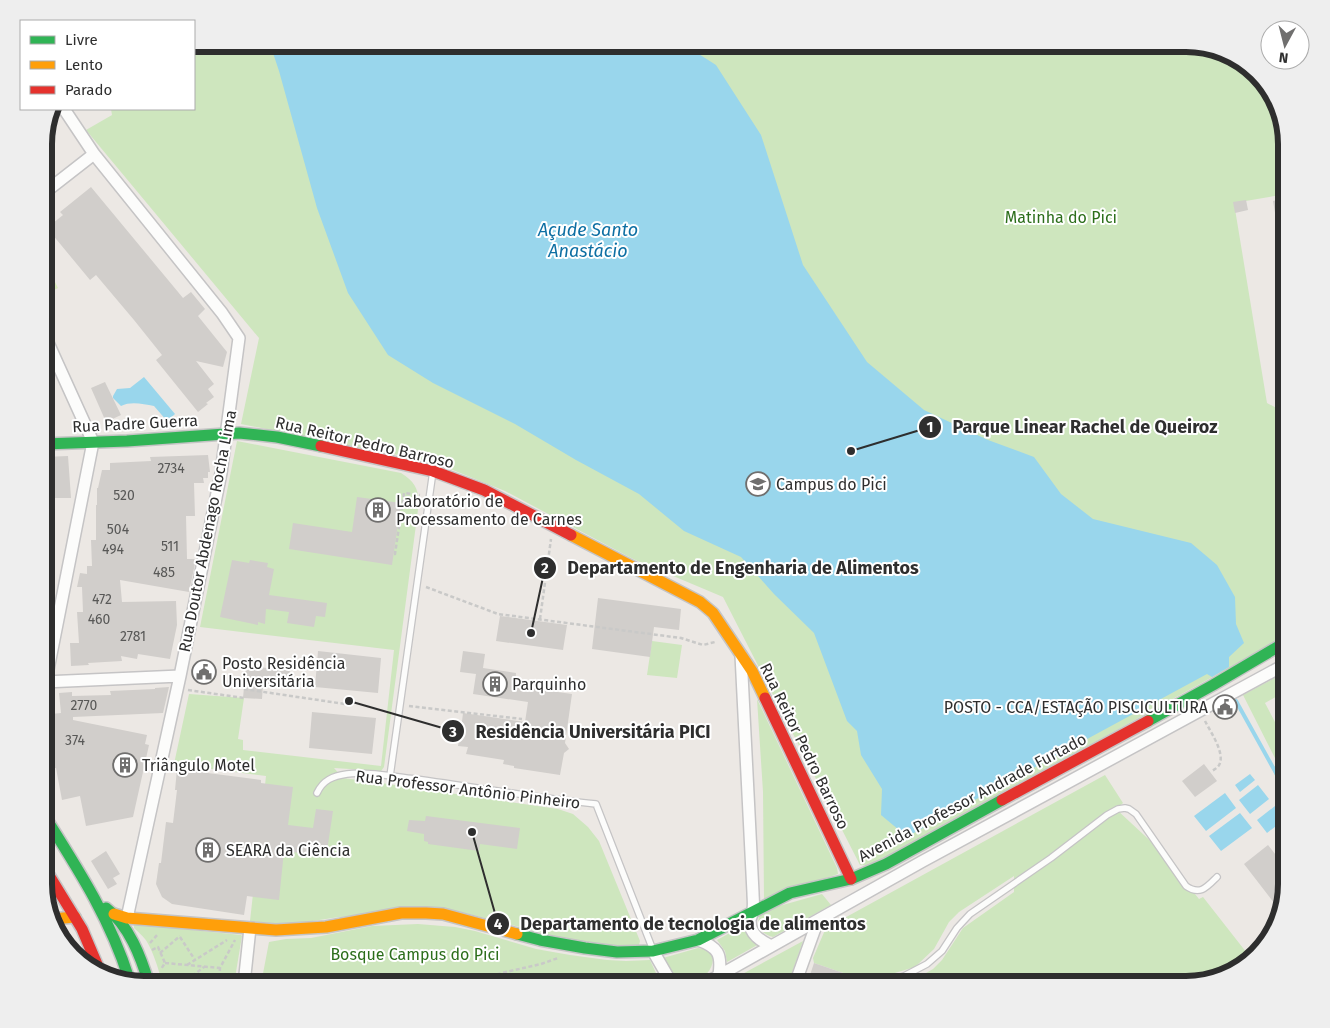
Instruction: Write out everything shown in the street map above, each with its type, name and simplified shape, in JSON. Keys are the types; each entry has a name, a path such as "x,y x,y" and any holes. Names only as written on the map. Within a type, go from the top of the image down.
{"street":[{"name":"Rua Doutor Abdenago Rocha Lima","path":"65,110 94,154 222,313 239,338 221,473 180,676 126,922"},
{"path":"53,186 94,154"},
{"path":"53,354 93,442 53,640"},
{"name":"Rua Reitor Pedro Barroso","path":"227,434 239,433 277,437 342,450 433,472 484,490 700,602 713,613 752,671 851,879"},
{"name":"Rua Padre Guerra","path":"53,444 227,434"},
{"name":"Avenida Professor Andrade Furtado","path":"126,922 276,930 326,927 401,913 426,913 443,914 540,940 585,948 617,952 653,951 698,940 790,894 851,879 886,864 1233,674 1278,647"},
{"name":"Rua Reitor Pedro Barroso","path":"741,655 753,911 750,917 750,925 759,940 771,946"},
{"name":"Avenida Professor Andrade Furtado","path":"719,975 931,856 1278,668"},
{"path":"53,684 180,676"},
{"path":"53,830 106,917 127,974"},
{"path":"53,882 75,917 95,960"},
{"path":"98,904 126,922 147,976"},
{"path":"59,918 75,917"},
{"path":"798,976 818,920"},
{"path":"245,976 250,928"},
{"path":"698,940 713,947 717,953 720,960 719,975"},
{"path":"653,951 667,976"}],"lane":[{"path":"390,776 433,472"},
{"name":"Rua Professor Antônio Pinheiro","path":"317,792 328,779 356,773 449,783 540,798 596,804 653,951"},
{"path":"904,976 927,964 942,951 957,928 970,914 1051,858 1118,808 1129,810 1136,814 1190,889 1201,890 1218,878"}],"path":[{"path":"394,554 396,554 404,493 420,495"},
{"path":"540,619 552,535"},
{"path":"417,584 498,614 681,638 703,645 714,642"},
{"path":"177,689 244,698"},
{"path":"244,690 345,704"},
{"path":"400,705 522,719"},
{"path":"1211,732 1220,751 1221,758 1218,767 1212,772"},
{"path":"160,953 185,932"},
{"path":"220,976 220,968 238,933"},
{"path":"180,937 195,960"},
{"path":"187,965 231,938"},
{"path":"151,950 158,947 166,964"},
{"path":"490,976 559,958"},
{"path":"158,970 166,964 220,968"},
{"path":"192,976 204,966"}],"green space":[{"name":"Matinha do Pici","path":"195,52 1185,52 1215,57 1236,68 1258,89 1273,115 1277,133 1278,195 1234,203 1267,403 1278,409 1278,639 871,866 860,865 723,597 633,559 505,491 433,462 241,424 259,338 86,130 112,115 111,110 195,110"},
{"path":"53,278 58,288 53,290"},
{"path":"237,441 401,473 412,482 418,493 419,502 384,767 381,771 334,768 343,778 558,809 573,814 588,827 599,841 640,941 639,945 609,945 562,938 465,913 339,917 280,924 250,921 266,776 174,764 189,694 244,698 238,739 243,740 243,750 381,766 394,650 200,627"},
{"path":"652,641 682,645 677,678 647,675"},
{"path":"1278,676 1278,696 1265,703 1278,728 1278,764 1243,695"},
{"path":"757,699 837,868 838,874 764,899 763,792"},
{"path":"1278,764 1278,783 1277,781 1272,768"},
{"path":"1105,775 1123,803 1116,809 1158,848 1199,899 1203,897 1246,952 1236,960 1215,971 1185,976 921,976 933,969 942,960 963,928 1014,892 1014,876 959,912 949,922 934,949 915,967 885,976 852,976 814,963 813,958 825,930"},
{"path":"822,894 831,905 773,937 761,930 759,916 779,906"},
{"path":"134,924 241,935 235,976 160,976 150,948 144,938 134,928"},
{"name":"Bosque Campus do Pici","path":"418,924 455,927 536,949 570,955 607,960 650,960 657,976 263,976 269,942 311,938 372,926"},
{"path":"744,925 749,937 759,944 727,962 725,951 717,940"},
{"path":"803,941 791,976 739,976"},
{"path":"698,948 706,950 713,959 712,965 705,976 672,976 663,958"}],"water":[{"name":"Açude Santo Anastácio","path":"273,52 696,52 716,65 761,135 803,265 867,362 924,410 988,440 1034,457 1061,494 1093,519 1191,543 1217,565 1235,597 1236,624 1244,643 1229,657 1229,667 1212,677 1207,674 910,835 905,835 881,815 882,789 861,755 857,731 847,721 814,633 774,594 741,557 684,531 639,494 515,424 433,383 388,355 348,293 317,208"},
{"path":"144,377 175,414 167,421 154,406 133,403 121,406 113,398 117,389 130,388"},
{"path":"1250,774 1255,780 1240,792 1235,785"},
{"path":"1258,785 1269,799 1250,814 1239,800"},
{"path":"1225,793 1236,808 1206,831 1194,816"},
{"path":"1275,806 1278,810 1278,824 1267,833 1257,820"},
{"path":"1240,813 1252,828 1221,851 1209,836"}],"building":[{"path":"91,187 183,298 191,292 205,309 198,316 227,352 223,367 196,361 214,384 208,389 214,397 198,412 156,360 162,355 134,320 96,275 90,280 53,235 53,223 63,215 60,212"},
{"path":"1246,200 1248,210 1235,213 1233,202"},
{"path":"1278,200 1278,230 1273,201"},
{"path":"105,382 121,415 106,422 91,388"},
{"path":"208,455 210,472 208,472 208,478 203,478 204,483 194,483 195,516 186,516 187,559 196,559 189,592 120,580 122,602 176,601 177,625 170,659 138,654 137,659 121,656 122,661 71,666 70,643 79,643 77,612 83,612 82,587 77,587 80,573 87,574 87,566 92,566 91,540 96,540 97,488 102,470 110,470 110,463 151,461 150,457"},
{"path":"68,456 71,498 54,498 55,538 53,538 53,457"},
{"path":"357,497 401,503 392,565 289,549 293,523 352,532"},
{"path":"232,560 249,563 250,560 268,563 267,567 274,569 269,595 327,603 325,617 316,616 314,627 287,623 289,612 266,609 265,624 258,622 258,625 220,617"},
{"path":"598,598 681,609 679,630 654,627 650,657 592,649"},
{"path":"500,616 567,625 563,650 496,641"},
{"path":"318,651 381,658 378,693 315,687"},
{"path":"463,651 485,654 483,668 516,673 515,686 572,694 565,743 569,749 564,753 560,775 514,768 514,766 503,764 504,760 466,754 468,747 458,746 459,740 456,735 461,730 463,713 525,722 528,702 473,694 476,674 460,672"},
{"path":"246,666 290,670 288,686 263,684 262,699 243,698"},
{"path":"169,687 163,713 73,717 73,720 147,735 145,744 149,745 133,817 86,826 80,796 62,800 56,768 53,768 53,714 61,713 59,693 72,692 72,696 111,695 110,691"},
{"path":"312,712 376,718 372,754 309,748"},
{"path":"1204,764 1217,781 1195,797 1182,781"},
{"name":"SEARA da Ciência","path":"177,769 261,780 261,783 293,787 288,825 313,828 316,809 333,811 327,851 316,850 316,855 284,851 279,900 247,896 244,915 172,904 162,897 156,884 159,863 161,863 166,822 173,823 177,790 175,790"},
{"path":"426,816 520,828 517,849 480,844 479,851 428,844 428,842 424,841 424,834 407,831 409,820 425,821"},
{"path":"1268,845 1278,858 1278,883 1275,904 1244,864"},
{"path":"106,851 120,874 113,878 117,884 108,889 91,861"},
{"path":"814,963 852,976 810,976"}],"waterway":[{"path":"1236,701 1278,777"}],"traffic: fast":[{"path":"53,444 127,441 239,433 277,437 321,446"},
{"path":"1148,721 1278,647"},
{"path":"517,934 540,940 617,952 653,951 698,940 790,893 851,879 886,864 1002,800"},
{"path":"53,830 103,915 127,974"},
{"path":"106,908 128,932 146,976"}],"traffic: slow":[{"path":"571,535 700,602 713,613 752,671 765,698"},
{"path":"114,914 127,918 276,930 326,927 401,913 426,913 443,914 517,934"},
{"path":"59,918 75,917"}],"traffic: jam":[{"path":"321,446 433,471 484,490 571,535"},
{"path":"765,698 851,879"},
{"path":"1002,800 1148,721"},
{"path":"53,882 82,929 95,960"}],"place":[{"name":"Parque Linear Rachel de Queiroz","path":"851,451"},
{"name":"Campus do Pici","path":"758,484"},
{"name":"Laboratório de Processamento de Carnes","path":"378,510"},
{"name":"Departamento de Engenharia de Alimentos","path":"531,633"},
{"name":"Posto Residência Universitária","path":"204,672"},
{"name":"Parquinho","path":"495,684"},
{"name":"Residência Universitária PICI","path":"349,701"},
{"name":"POSTO - CCA/ESTAÇÃO PISCICULTURA","path":"1225,707"},
{"name":"Triângulo Motel","path":"125,765"},
{"name":"Departamento de tecnologia de alimentos","path":"472,832"},
{"name":"SEARA da Ciência","path":"208,850"}]}
